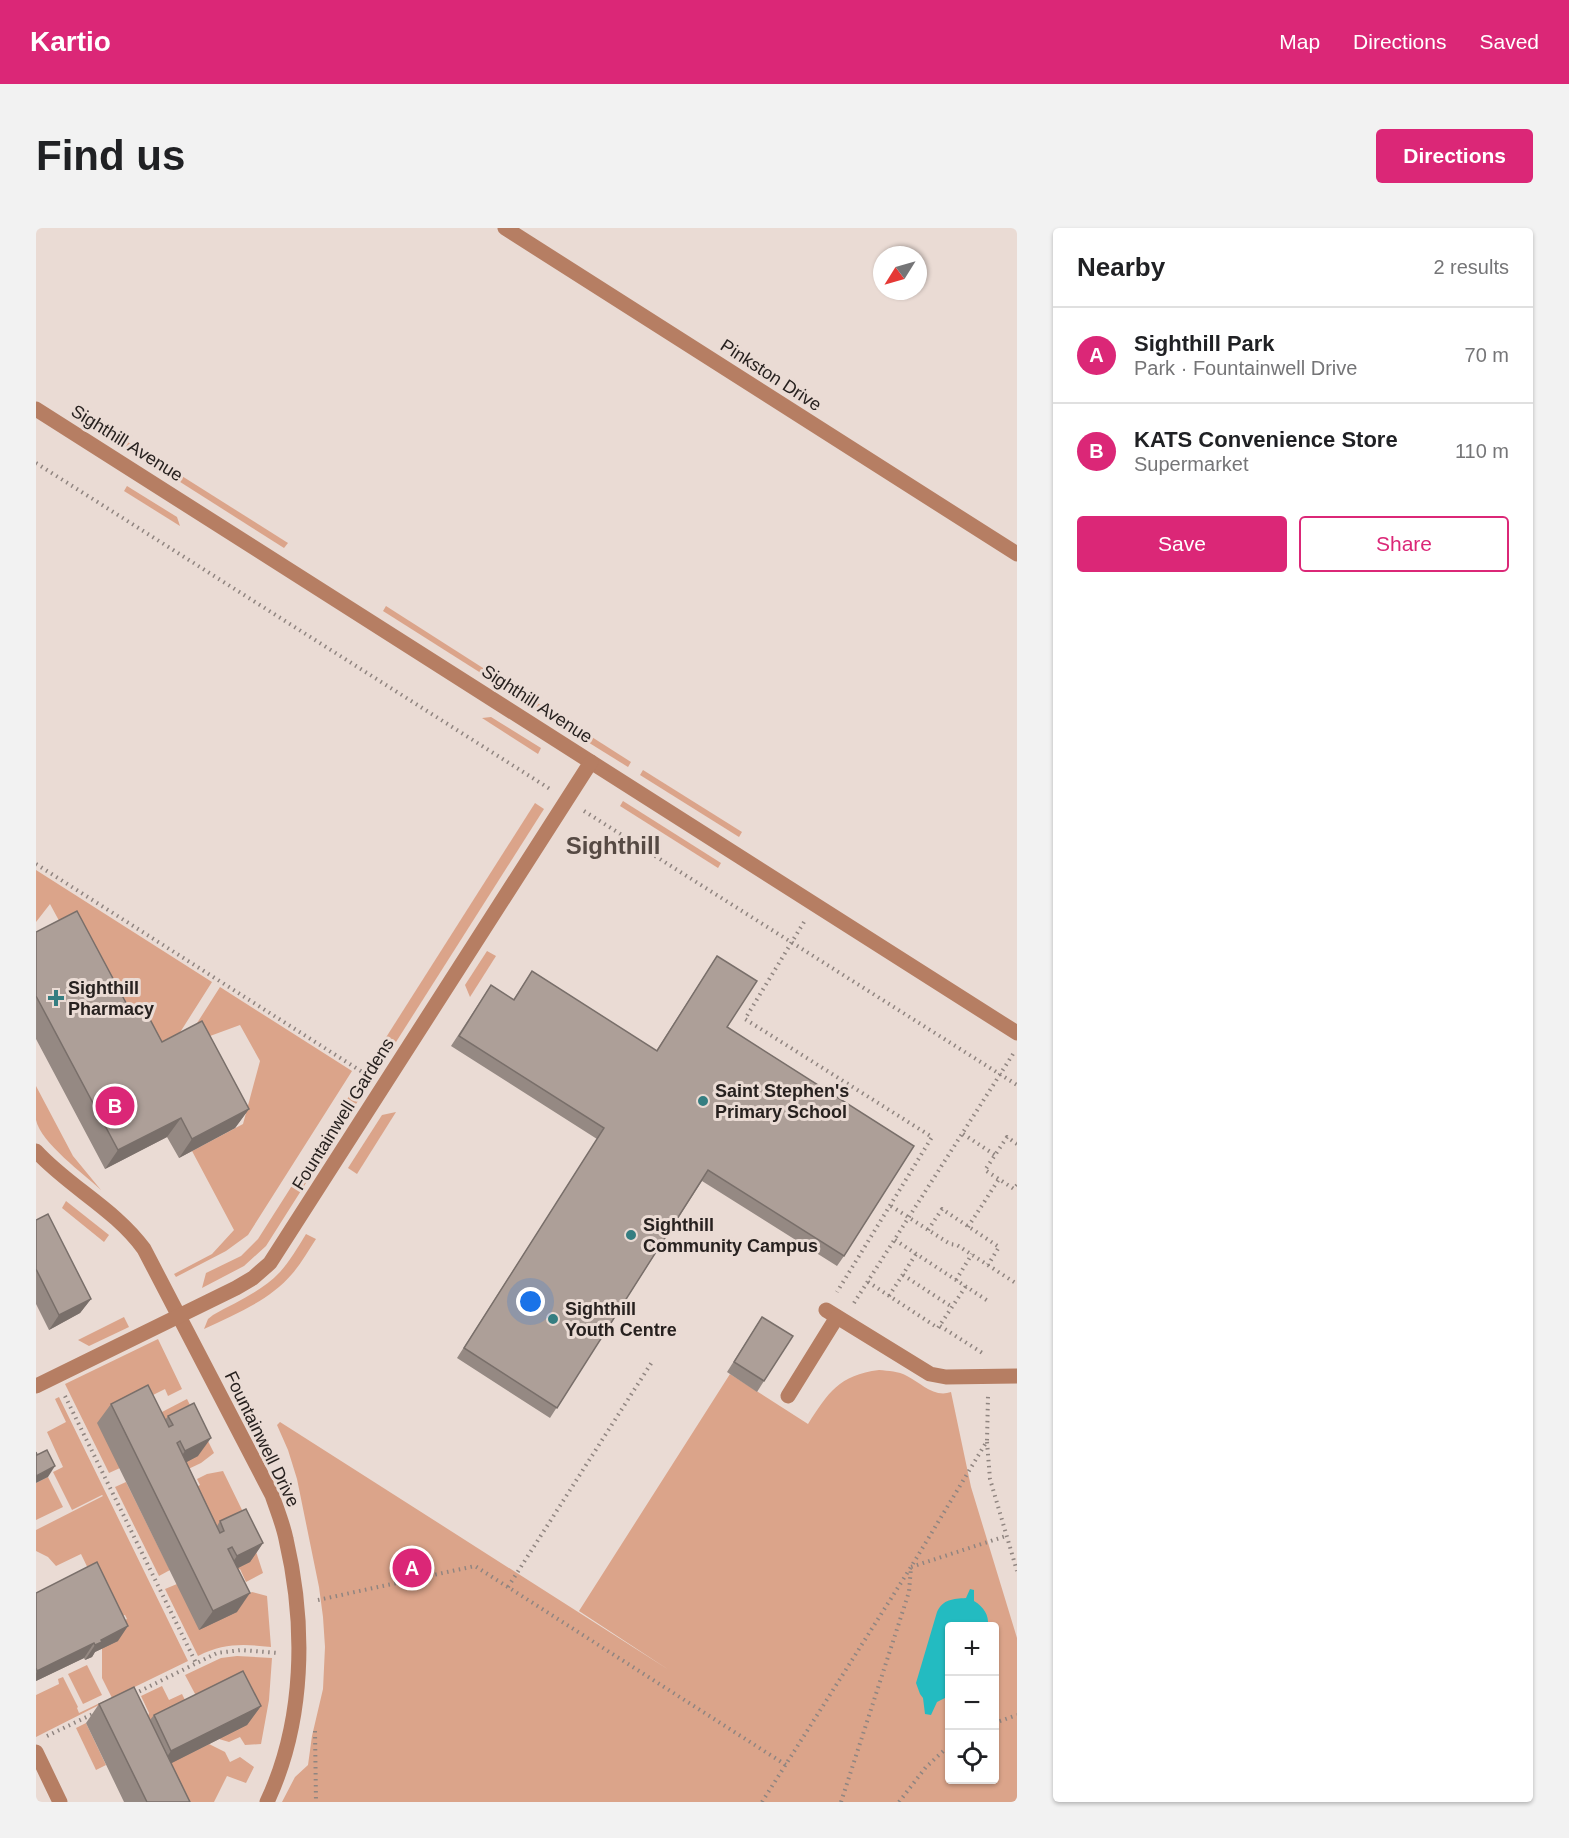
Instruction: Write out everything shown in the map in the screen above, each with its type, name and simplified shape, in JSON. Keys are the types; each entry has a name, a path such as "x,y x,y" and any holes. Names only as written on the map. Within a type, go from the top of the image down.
{"street":[{"name":"Pinkston Drive","path":"505,228 1017,554"},
{"name":"Sighthill Avenue","path":"36,409 1017,1033"},
{"name":"Fountainwell Gardens","path":"36,1386 236,1288 253,1278 270,1263 591,762"},
{"name":"Fountainwell Drive","path":"36,1151 59,1174 122,1223 144,1249 272,1495 286,1537 293,1572 297,1605 298,1655 296,1704 286,1753 267,1802"},
{"path":"788,1396 835,1316 930,1374 946,1377 1017,1376"},
{"path":"36,1752 60,1802"}],"path":[{"path":"36,463 1017,1086"},
{"path":"36,864 384,1086"},
{"path":"816,904 745,1019 932,1136 891,1206 835,1316"},
{"path":"835,1316 868,1282 1017,1049"},
{"path":"963,1134 995,1155"},
{"path":"1017,1144 1007,1137 985,1170 1014,1189 1017,1185"},
{"path":"968,1227 999,1179"},
{"path":"891,1206 950,1244 957,1245 972,1254 1017,1284"},
{"path":"928,1230 942,1209 999,1248 988,1265"},
{"path":"895,1239 988,1301"},
{"path":"889,1296 917,1254"},
{"path":"956,1280 972,1254"},
{"path":"903,1275 952,1307"},
{"path":"868,1282 986,1356 989,1364 987,1441 990,1479 1017,1571"},
{"path":"940,1326 966,1286"},
{"path":"508,1587 652,1362"},
{"path":"64,1396 196,1663"},
{"path":"762,1802 911,1567 987,1441"},
{"path":"911,1567 1006,1536"},
{"path":"297,1605 475,1566 786,1765"},
{"path":"841,1802 909,1592 911,1567"},
{"path":"130,1695 213,1655 232,1650 298,1655"},
{"path":"296,1704 309,1709 314,1718 316,1802"},
{"path":"46,1737 99,1711"},
{"path":"999,1721 1017,1715"},
{"path":"899,1802 926,1767 945,1750"}],"shaded area":[{"path":"77,410 134,446 131,451 74,415"},
{"path":"147,454 288,543 284,548 144,459"},
{"path":"127,486 177,517 180,526 124,491"},
{"path":"386,606 561,718 558,722 383,611"},
{"path":"491,717 541,748 538,754 482,718"},
{"path":"573,725 631,762 628,767 570,731"},
{"path":"643,770 742,832 739,837 640,775"},
{"path":"623,801 721,863 718,868 620,806"},
{"path":"535,803 544,809 396,1042 378,1050"},
{"path":"36,870 212,982 179,1034 151,1049 104,1004 50,904 36,922"},
{"path":"487,951 496,956 470,997 465,985"},
{"path":"220,987 352,1071 248,1235 226,1251 176,1277 174,1274 212,1254 234,1230 192,1151 243,1124 260,1061 240,1025 191,1043 185,1042"},
{"path":"365,1071 367,1080 363,1093 266,1246 244,1266 202,1288 206,1273 241,1256 258,1239"},
{"path":"36,1086 73,1156 101,1190 54,1148 40,1129 36,1120"},
{"path":"396,1112 357,1174 348,1168 382,1115"},
{"path":"66,1201 109,1235 104,1242 62,1208"},
{"path":"306,1234 316,1239 283,1284 251,1306 204,1329 208,1319 213,1315 273,1279 287,1263"},
{"path":"124,1317 129,1327 89,1346 78,1340"},
{"path":"158,1339 182,1389 168,1396 165,1389 149,1397 120,1468 109,1473 65,1384"},
{"path":"879,1370 897,1372 933,1391 951,1392 971,1487 1017,1638 1017,1802 282,1802 295,1777 308,1765 323,1689 325,1647 319,1587 297,1479 277,1425 280,1422 669,1670 579,1611 730,1374 808,1424 836,1387 854,1376"},
{"path":"59,1397 188,1661 112,1698 102,1678 102,1648 111,1628 127,1619 125,1615 109,1612 81,1554 56,1566 48,1557 36,1551 36,1530 103,1496 72,1510 53,1472 63,1467 47,1432 66,1422 55,1399"},
{"path":"187,1399 214,1453 201,1463 182,1472 155,1435 162,1412"},
{"path":"223,1471 243,1512 263,1573 246,1582 240,1569 226,1576 184,1493 200,1485 197,1479 207,1474"},
{"path":"48,1477 63,1507 36,1520 36,1483"},
{"path":"126,1482 170,1570 159,1576 115,1487"},
{"path":"177,1584 236,1600 252,1592 267,1596 271,1647 234,1646 216,1649 198,1656 165,1589"},
{"path":"237,1656 272,1658 269,1700 261,1744 245,1745 240,1737 229,1742 219,1739 185,1675 221,1658"},
{"path":"87,1665 102,1695 83,1704 68,1674"},
{"path":"63,1677 79,1713 105,1702 36,1737 36,1695 59,1684 58,1679"},
{"path":"162,1686 169,1700 182,1694 190,1710 142,1734 149,1713 141,1696"},
{"path":"86,1723 106,1765 96,1770 76,1728"},
{"path":"209,1744 225,1752 230,1762 240,1757 254,1767 246,1783 227,1776 214,1802 168,1802 158,1769"}],"water":[{"path":"970,1589 974,1590 974,1601 985,1612 988,1622 945,1622 945,1698 937,1702 931,1715 925,1714 923,1698 916,1683 937,1612 945,1602 966,1598"}],"building":[{"path":"77,911 132,1014 144,1008 162,1042 202,1021 249,1109 192,1139 181,1118 118,1150 36,996 36,932"},
{"path":"717,956 757,981 727,1027 914,1146 844,1256 708,1170 557,1408 464,1348 604,1128 459,1036 491,985 514,1000 532,971 657,1051"},
{"path":"48,1214 91,1299 59,1315 36,1269 36,1220"},
{"path":"762,1317 793,1336 764,1381 734,1362"},
{"path":"148,1385 169,1427 173,1425 168,1416 194,1403 211,1438 185,1451 180,1441 177,1443 220,1533 224,1531 220,1521 246,1509 263,1543 237,1556 232,1547 228,1549 250,1593 213,1611 111,1404"},
{"path":"47,1450 55,1466 36,1476 36,1452 37,1455"},
{"path":"97,1562 128,1626 101,1640 102,1642 95,1645 94,1643 37,1671 36,1593"},
{"path":"243,1671 261,1706 171,1751 154,1715"},
{"path":"134,1687 190,1802 147,1802 99,1704"}],"place":[{"name":"Sighthill Pharmacy","path":"56,998"},
{"name":"Saint Stephen's Primary School","path":"703,1101"},
{"name":"KATS Convenience Store","path":"115,1106"},
{"name":"Sighthill Community Campus","path":"631,1235"},
{"name":"Sighthill Youth Centre","path":"553,1319"},
{"name":"Sighthill Park","path":"412,1568"}],"district":[{"name":"Sighthill","path":"613,846"}]}
